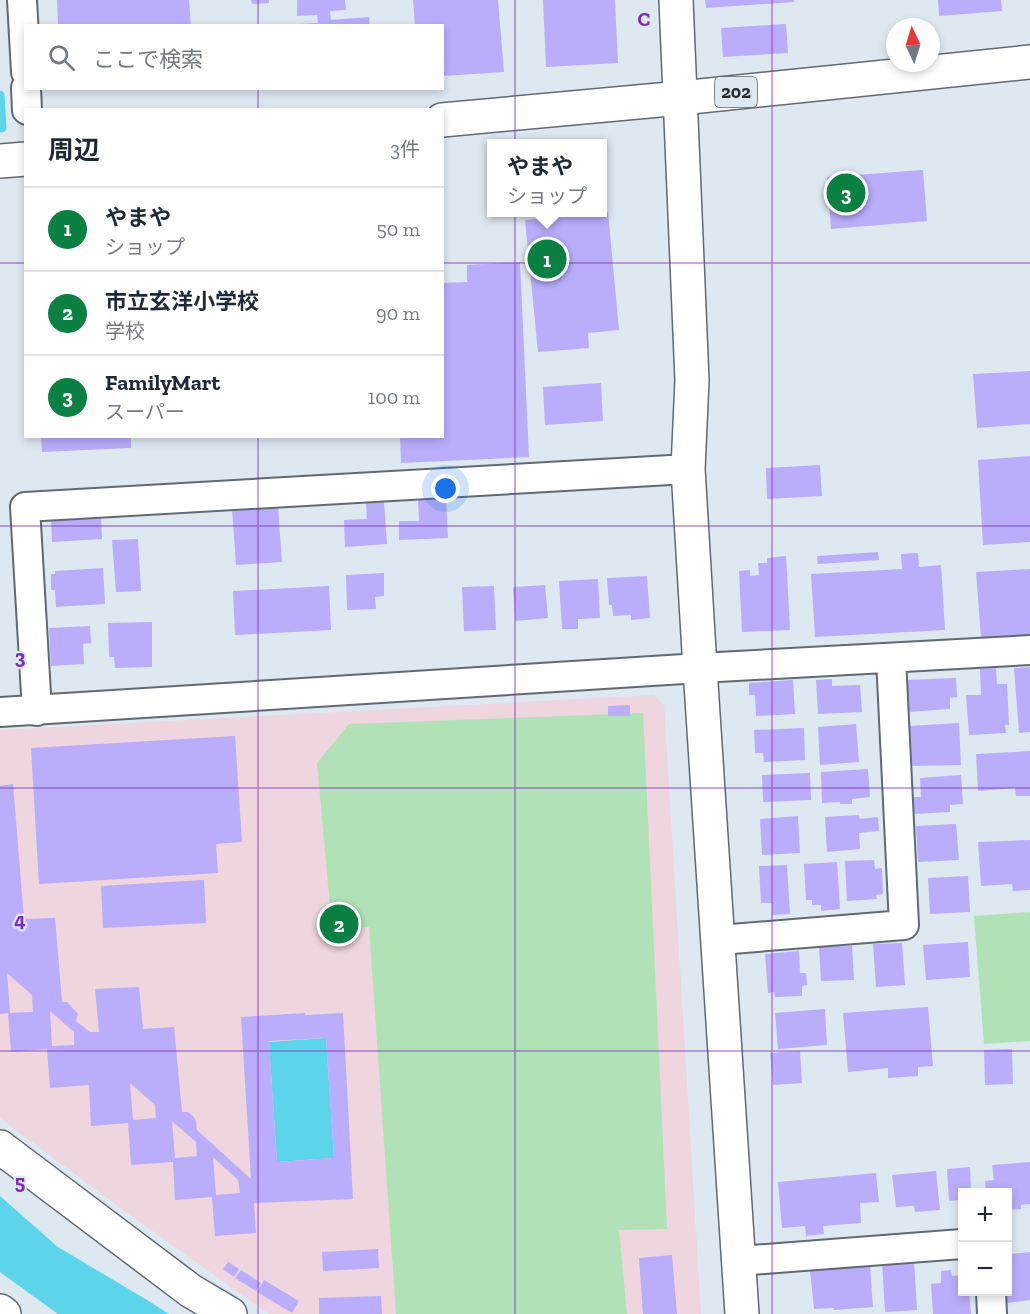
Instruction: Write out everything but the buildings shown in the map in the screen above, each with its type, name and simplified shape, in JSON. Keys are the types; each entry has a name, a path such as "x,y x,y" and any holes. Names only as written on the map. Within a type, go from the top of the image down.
{"main road":[{"path":"676,0 692,380 688,469 742,1314"},
{"name":"202","path":"444,120 1030,62"},
{"path":"0,161 24,159"},
{"path":"0,1147 183,1303 230,1314"},
{"path":"0,1311 4,1314"}],"street":[{"path":"22,0 24,36"},
{"path":"26,90 27,108"},
{"path":"37,711 25,507 688,469"},
{"path":"0,712 700,668 1030,650"},
{"path":"719,940 904,925 891,658"},
{"path":"738,1262 958,1244"},
{"path":"991,1296 992,1314"}],"shaded area":[{"path":"654,695 664,705 701,1314 269,1314 0,1118 0,730"}],"green space":[{"path":"643,713 667,1229 619,1230 627,1314 396,1314 369,927 332,928 317,763 349,724"},
{"path":"1030,912 1030,1041 984,1044 974,916"}],"water":[{"path":"326,1038 334,1158 277,1162 269,1042"},
{"path":"0,1196 58,1247 169,1314 58,1314 0,1272"}],"waterway":[{"path":"0,95 2,128"}],"place":[{"name":"FamilyMart","path":"846,193"},
{"name":"やまや","path":"547,259"},
{"name":"市立玄洋小学校","path":"339,924"}]}
